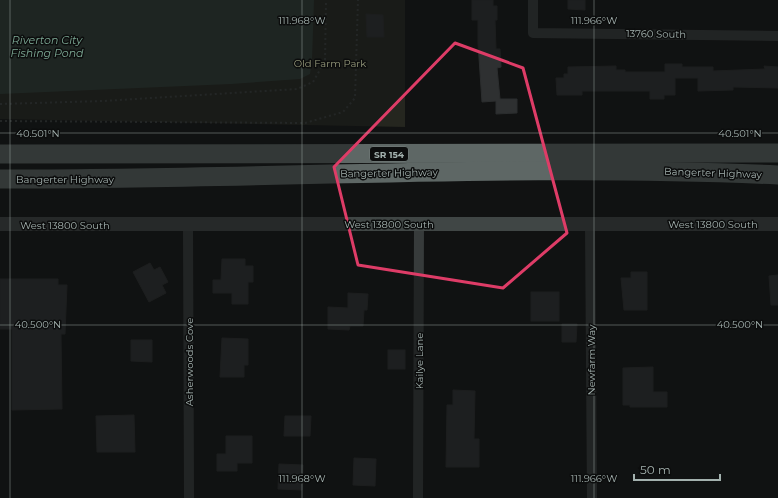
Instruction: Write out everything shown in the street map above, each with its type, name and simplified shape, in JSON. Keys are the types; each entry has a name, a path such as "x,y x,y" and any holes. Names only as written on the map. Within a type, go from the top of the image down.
{"highway":[{"name":"Bangerter Highway","path":"0,154 778,153"},
{"name":"Bangerter Highway","path":"0,179 186,179 331,174 565,170 778,175"}],"street":[{"name":"13760 South","path":"533,0 533,33 778,36"},
{"name":"Newfarm Way","path":"590,223 592,498"},
{"name":"West 13800 South","path":"0,224 778,224"},
{"name":"Kailye Lane","path":"418,498 419,224"},
{"name":"Asherwoods Cove","path":"188,225 189,498"}],"path":[{"path":"0,104 103,102 297,89 313,82 325,61 326,0"},
{"path":"0,121 305,122 343,112 355,98 358,0"}],"highlighted area":[{"path":"455,43 523,68 567,233 503,288 358,265 334,167"}],"green space":[{"name":"Old Farm Park","path":"0,0 405,0 405,127 0,119"}],"water":[{"name":"Riverton City Fishing Pond","path":"0,0 314,0 312,60 310,74 300,79 231,84 0,94"}],"building":[{"path":"472,0 493,0 493,6 497,6 497,20 495,20 496,49 500,49 501,67 497,68 500,99 517,99 517,113 496,114 496,101 482,102 478,20 472,20"},
{"path":"568,0 585,0 585,10 568,9"},
{"path":"366,14 383,15 384,37 367,37"},
{"path":"665,64 682,64 682,67 713,67 713,71 765,69 764,66 778,67 778,88 733,87 733,90 698,91 698,78 675,78 675,95 664,95 664,99 650,99 650,91 582,91 582,95 557,95 556,78 564,78 564,74 568,74 568,67 616,66 616,70 625,70 625,72 665,72"},
{"path":"222,259 245,259 245,266 253,266 253,282 248,282 248,304 232,304 232,293 213,293 213,280 221,280"},
{"path":"150,263 154,270 160,267 168,282 162,285 166,293 149,302 133,272"},
{"path":"631,272 647,272 647,310 624,310 621,278 631,278"},
{"path":"778,275 778,305 771,305 769,276"},
{"path":"0,279 58,279 58,285 67,285 65,334 61,334 62,409 12,410 12,329 0,329"},
{"path":"531,292 559,292 559,321 531,321"},
{"path":"348,293 368,294 367,310 364,310 363,326 350,326 349,330 328,329 328,307 348,308"},
{"path":"562,324 577,324 576,342 562,342"},
{"path":"222,338 248,339 248,365 244,365 244,377 220,377"},
{"path":"131,340 152,340 152,362 131,361"},
{"path":"388,350 405,350 405,369 388,369"},
{"path":"653,367 653,392 667,392 667,407 630,407 630,405 623,405 623,368"},
{"path":"453,390 475,391 474,439 479,439 479,467 446,467 447,405 453,405"},
{"path":"134,415 135,452 97,452 96,416"},
{"path":"285,416 311,416 310,436 284,436"},
{"path":"226,436 252,436 252,463 237,463 237,471 217,471 217,454 226,454"},
{"path":"354,458 376,459 375,486 353,485"},
{"path":"279,464 303,465 302,490 278,489"}]}
